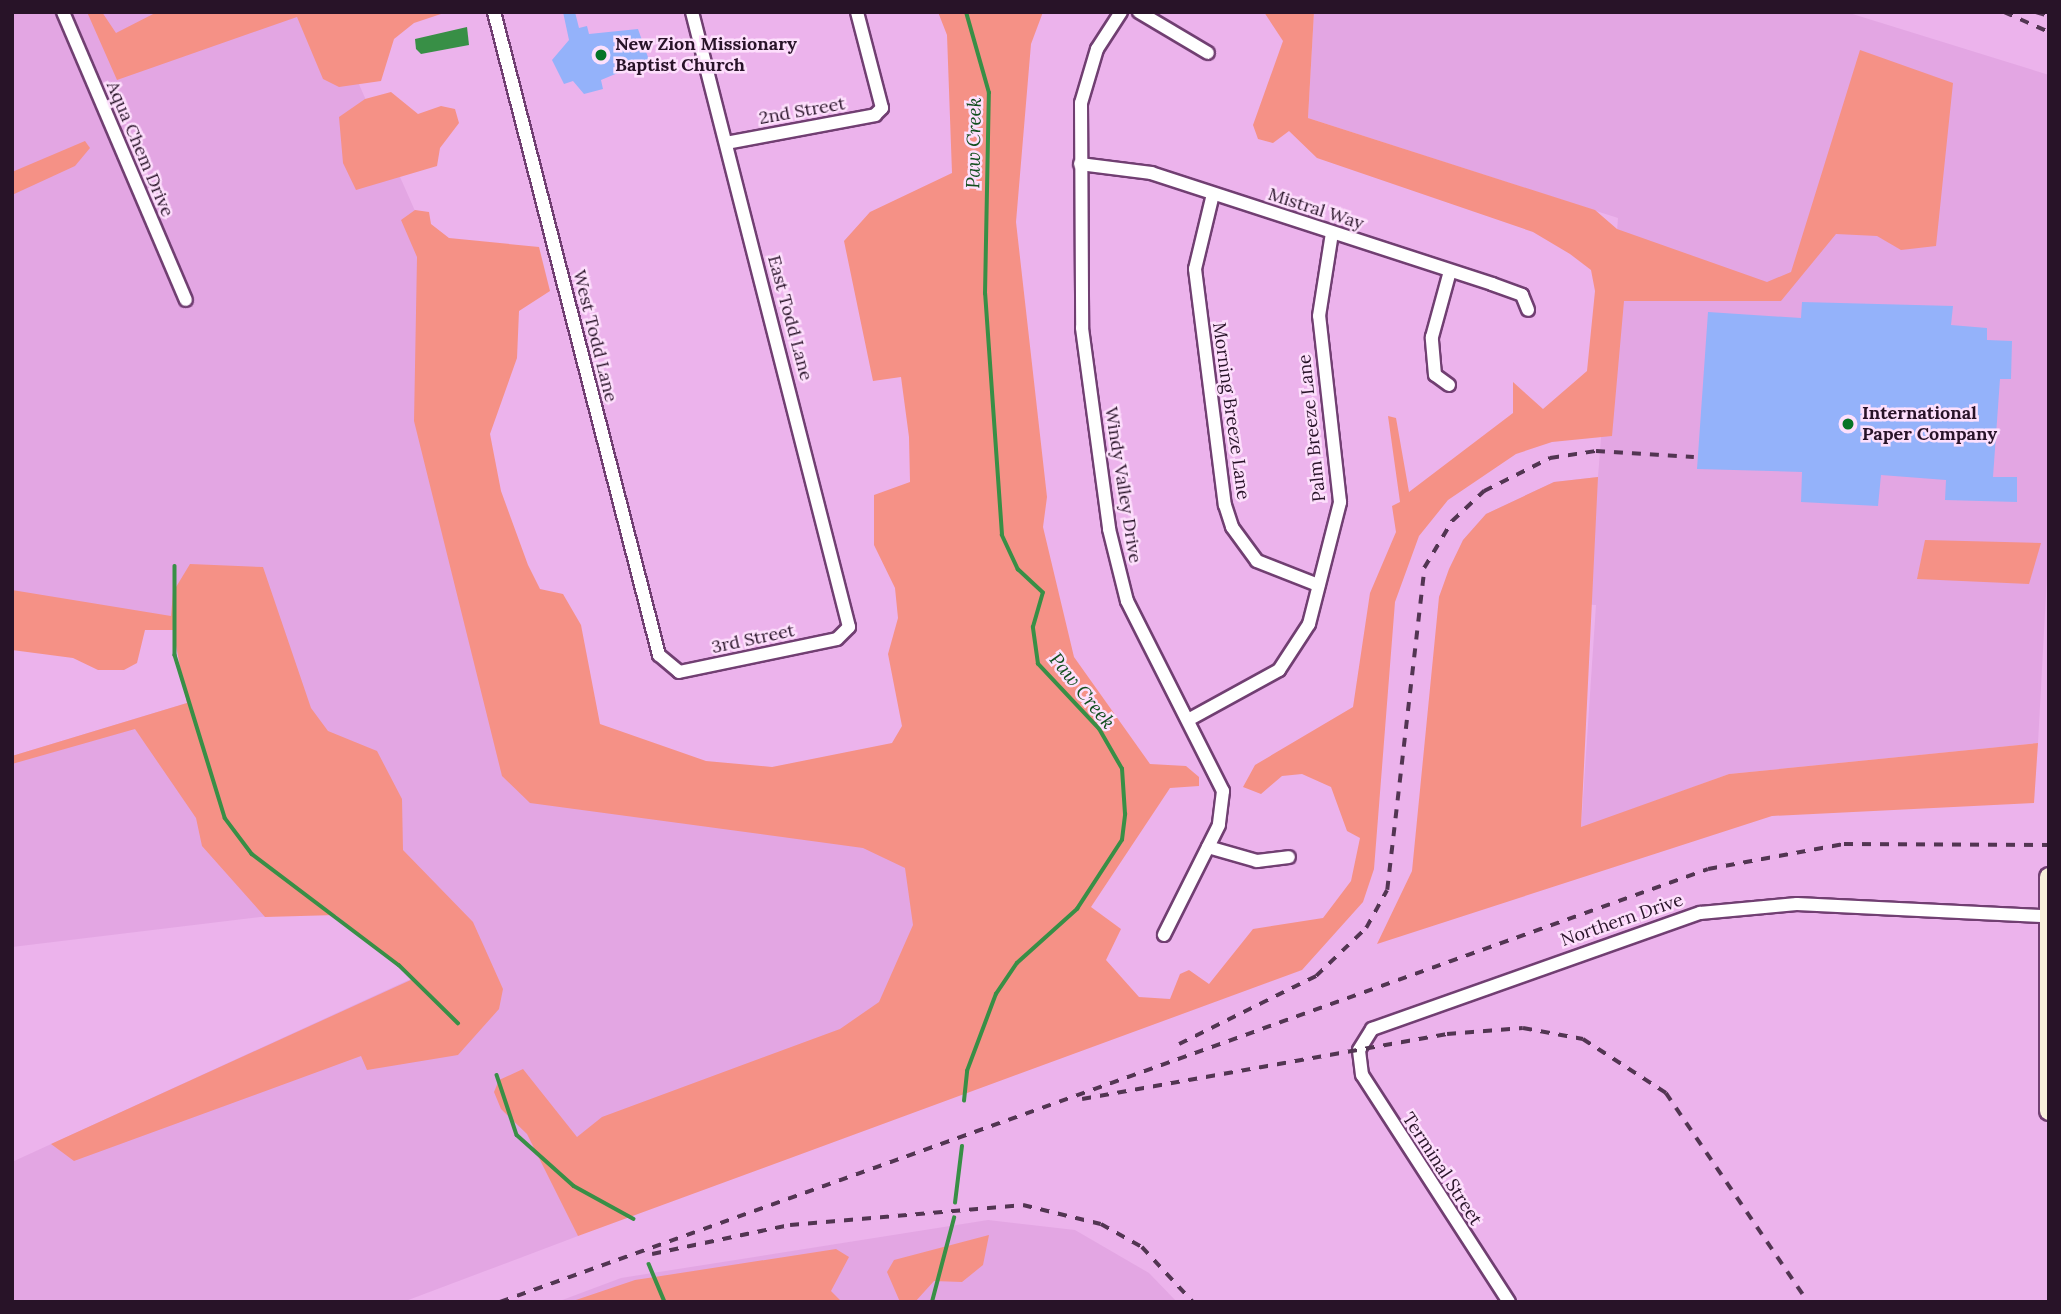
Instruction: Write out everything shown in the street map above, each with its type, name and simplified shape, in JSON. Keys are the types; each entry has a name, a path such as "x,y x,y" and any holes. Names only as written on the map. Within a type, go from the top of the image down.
{"street":[{"name":"Aqua Chem Drive","path":"63,12 186,300"},
{"name":"West Todd Lane","path":"494,12 666,666"},
{"name":"East Todd Lane","path":"692,12 841,586 847,633"},
{"name":"2nd Street","path":"726,143 875,116 882,108 857,12"},
{"name":"Windy Valley Drive","path":"1121,12 1086,78 1080,164 1082,328 1109,529 1143,642 1188,720 1223,790 1219,825 1164,935"},
{"path":"1139,12 1208,53"},
{"name":"Mistral Way","path":"1080,164 1151,173 1522,295 1528,310"},
{"name":"Morning Breeze Lane","path":"1213,194 1195,269 1226,506 1232,527 1257,561 1318,585"},
{"name":"Palm Breeze Lane","path":"1188,720 1279,670 1309,624 1340,502 1319,316 1332,233"},
{"path":"1449,384 1435,375 1432,337 1450,271"},
{"name":"3rd Street","path":"666,666 686,672 847,633"},
{"path":"1208,847 1258,861 1289,857"},
{"path":"2049,879 2046,916 2049,1111"},
{"name":"Northern Drive","path":"1359,1050 1380,1025 1700,913 1797,904 2046,916"},
{"name":"Terminal Street","path":"1359,1050 1362,1075 1376,1100 1509,1302"}],"shaded area":[{"path":"12,12 327,12 485,369 437,413 544,766 984,808 969,958 578,1236 403,1302 12,1302 12,1162 413,978 327,909 12,947 12,756 187,703 172,626 12,619"},
{"path":"87,12 102,12 116,33 157,12 447,12 414,23 394,39 381,81 339,87 323,79 297,17 117,80"},
{"path":"938,12 1043,12 1031,44 1016,222 1047,497 1043,527 1074,657 1150,764 1186,766 1199,777 1199,786 1170,788 1091,907 1121,929 1106,960 1139,997 1170,999 1180,974 1189,970 1209,984 1253,929 1323,918 1351,881 1360,838 1347,831 1331,787 1302,774 1282,776 1261,794 1243,787 1255,765 1353,707 1370,593 1396,532 1392,506 1400,502 1388,416 1396,418 1409,492 1513,413 1513,382 1543,409 1587,371 1595,291 1591,270 1570,254 1533,232 1317,158 1289,131 1273,143 1258,139 1253,125 1283,41 1264,12 1314,12 1308,118 1595,210 1617,229 1767,282 1791,272 1860,50 1953,83 1936,246 1901,250 1877,236 1836,234 1781,301 1624,301 1612,436 1552,442 1516,454 1448,500 1419,536 1395,602 1374,869 1363,902 1302,970 578,1236 527,1134 501,1109 494,1092 499,1080 523,1069 577,1137 602,1117 840,1029 879,1002 913,925 905,868 863,848 530,803 502,776 414,421 417,257 401,220 415,210 429,212 431,224 449,238 539,247 550,291 519,311 517,358 490,434 501,491 528,565 540,589 563,594 581,625 600,724 706,761 772,767 892,743 902,726 888,654 898,618 895,588 874,545 874,495 910,482 909,437 901,377 873,381 844,241 870,212 952,173 947,35"},
{"path":"1314,12 1846,12 2049,75 2049,539 2038,743 1729,774 1581,828 1596,605 1439,597 1463,540 1486,514 1554,482 1598,477 1618,218 1308,118"},
{"path":"467,27 469,45 421,54 416,49 415,39"},
{"path":"391,92 418,114 441,106 455,109 459,123 440,148 437,166 356,190 343,163 339,117 365,99"},
{"path":"85,141 90,148 75,166 12,195 12,172"},
{"path":"1598,477 1581,827 1729,774 2038,743 2034,803 1772,816 1377,944 1412,871 1439,597 1449,569 1463,540 1486,514 1554,482"},
{"path":"1925,540 2041,543 2029,584 1917,579"},
{"path":"190,564 263,567 311,708 328,731 377,751 402,799 403,850 473,922 503,989 499,1009 458,1055 367,1070 361,1056 74,1161 51,1144 413,979 336,915 265,917 202,846 196,818 135,729 12,764 12,756 187,703 173,630 145,630 137,663 124,670 98,670 73,658 12,650 12,590 171,616 173,592"},
{"path":"988,1220 1075,1230 1149,1273 1177,1302 557,1302 621,1278"},
{"path":"989,1235 983,1265 962,1282 934,1281 915,1302 900,1302 887,1272 894,1260"},
{"path":"836,1249 849,1257 831,1291 842,1302 570,1302 635,1280"}],"building":[{"name":"New Zion Missionary Baptist Church","path":"563,12 575,12 579,28 587,26 589,34 638,29 649,60 601,80 603,89 584,94 573,81 564,84 552,60 569,40"},
{"name":"International Paper Company","path":"1802,302 1953,306 1951,325 1987,328 1987,340 2012,341 2011,379 2000,379 1993,477 2017,477 2017,502 1945,500 1946,480 1881,475 1878,506 1801,502 1802,472 1697,469 1708,312 1801,318"}],"waterway":[{"name":"Paw Creek","path":"964,1101 967,1071 996,994 1017,963 1077,909 1122,840 1125,814 1122,769 1099,729 1038,664 1033,627 1043,593 1018,570 1002,535 985,294 989,93 966,12"},
{"path":"175,566 175,655 225,818 252,854 399,965 458,1023"},
{"path":"497,1075 517,1135 574,1186 634,1219"},
{"name":"Paw Creek","path":"955,1203 962,1146"},
{"name":"Paw Creek","path":"932,1302 954,1218"},
{"path":"649,1264 665,1302"}],"railway":[{"path":"2004,12 2049,32"},
{"path":"2036,12 2049,16"},
{"path":"1179,1044 1316,976 1366,928 1387,890 1424,568 1452,521 1484,491 1550,458 1596,451 1694,457"},
{"path":"500,1302 1708,869 1844,844 2049,845"},
{"path":"1082,1099 1447,1034 1523,1028 1583,1039 1666,1093 1808,1302"},
{"path":"652,1254 790,1225 1023,1205 1101,1224 1142,1247 1193,1302"}],"place":[{"name":"New Zion Missionary Baptist Church","path":"601,55"},
{"name":"International Paper Company","path":"1848,424"}]}
